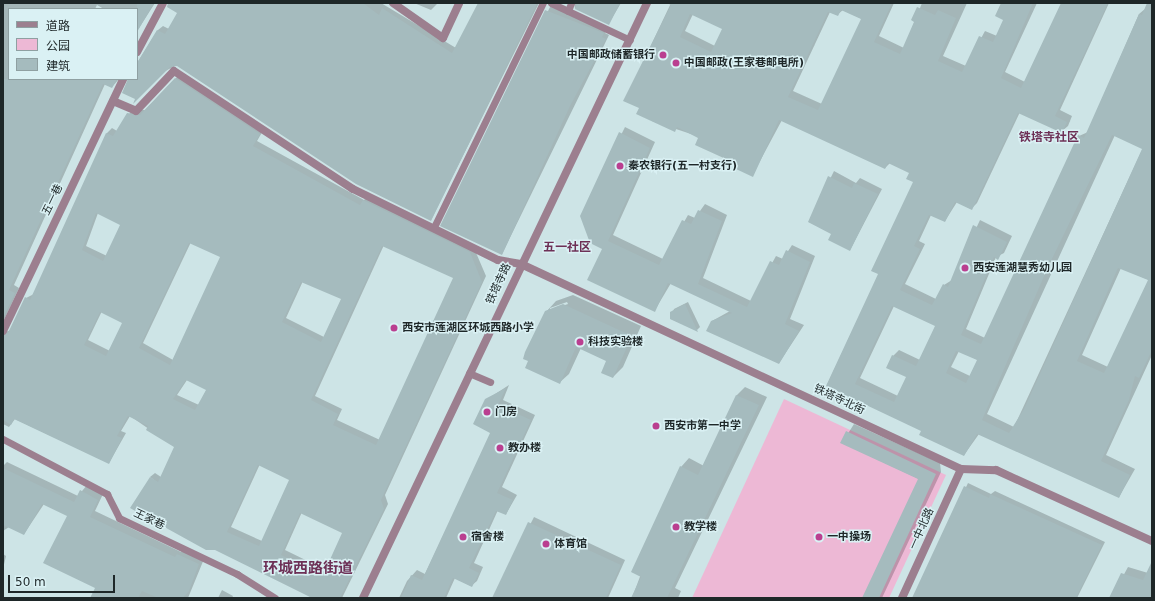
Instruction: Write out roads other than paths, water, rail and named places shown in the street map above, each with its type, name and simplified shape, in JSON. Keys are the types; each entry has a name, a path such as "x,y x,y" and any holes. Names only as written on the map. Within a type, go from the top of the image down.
{"street":[{"path":"138,50 163,3"},
{"path":"393,3 444,38 459,3"},
{"name":"铁塔寺路","path":"363,598 521,264 647,3"},
{"name":"铁塔寺北街","path":"113,101 136,112 174,71 353,189 434,227 498,260 521,264 961,469 996,470 1152,541"},
{"name":"五一巷","path":"3,331 123,80"},
{"name":"一中北路","path":"902,598 961,469"}],"lane":[{"path":"434,227 543,3"},
{"path":"551,3 630,40"},
{"path":"568,11 571,3"},
{"path":"470,373 490,382"},
{"name":"王家巷","path":"3,439 107,494 119,518 237,574 275,598"}],"place":[{"name":"中国邮政储蓄银行","path":"663,55"},
{"name":"中国邮政(王家巷邮电所)","path":"676,63"},
{"name":"秦农银行(五一村支行)","path":"620,166"},
{"name":"西安莲湖慧秀幼儿园","path":"965,268"},
{"name":"西安市莲湖区环城西路小学","path":"394,328"},
{"name":"科技实验楼","path":"580,342"},
{"name":"门房","path":"487,412"},
{"name":"西安市第一中学","path":"656,426"},
{"name":"教办楼","path":"500,448"},
{"name":"教学楼","path":"676,527"},
{"name":"宿舍楼","path":"463,537"},
{"name":"一中操场","path":"819,537"},
{"name":"体育馆","path":"546,544"}],"district":[{"name":"铁塔寺社区","path":"1049,138"},
{"name":"五一社区","path":"567,248"},
{"name":"环城西路街道","path":"308,569"}]}
